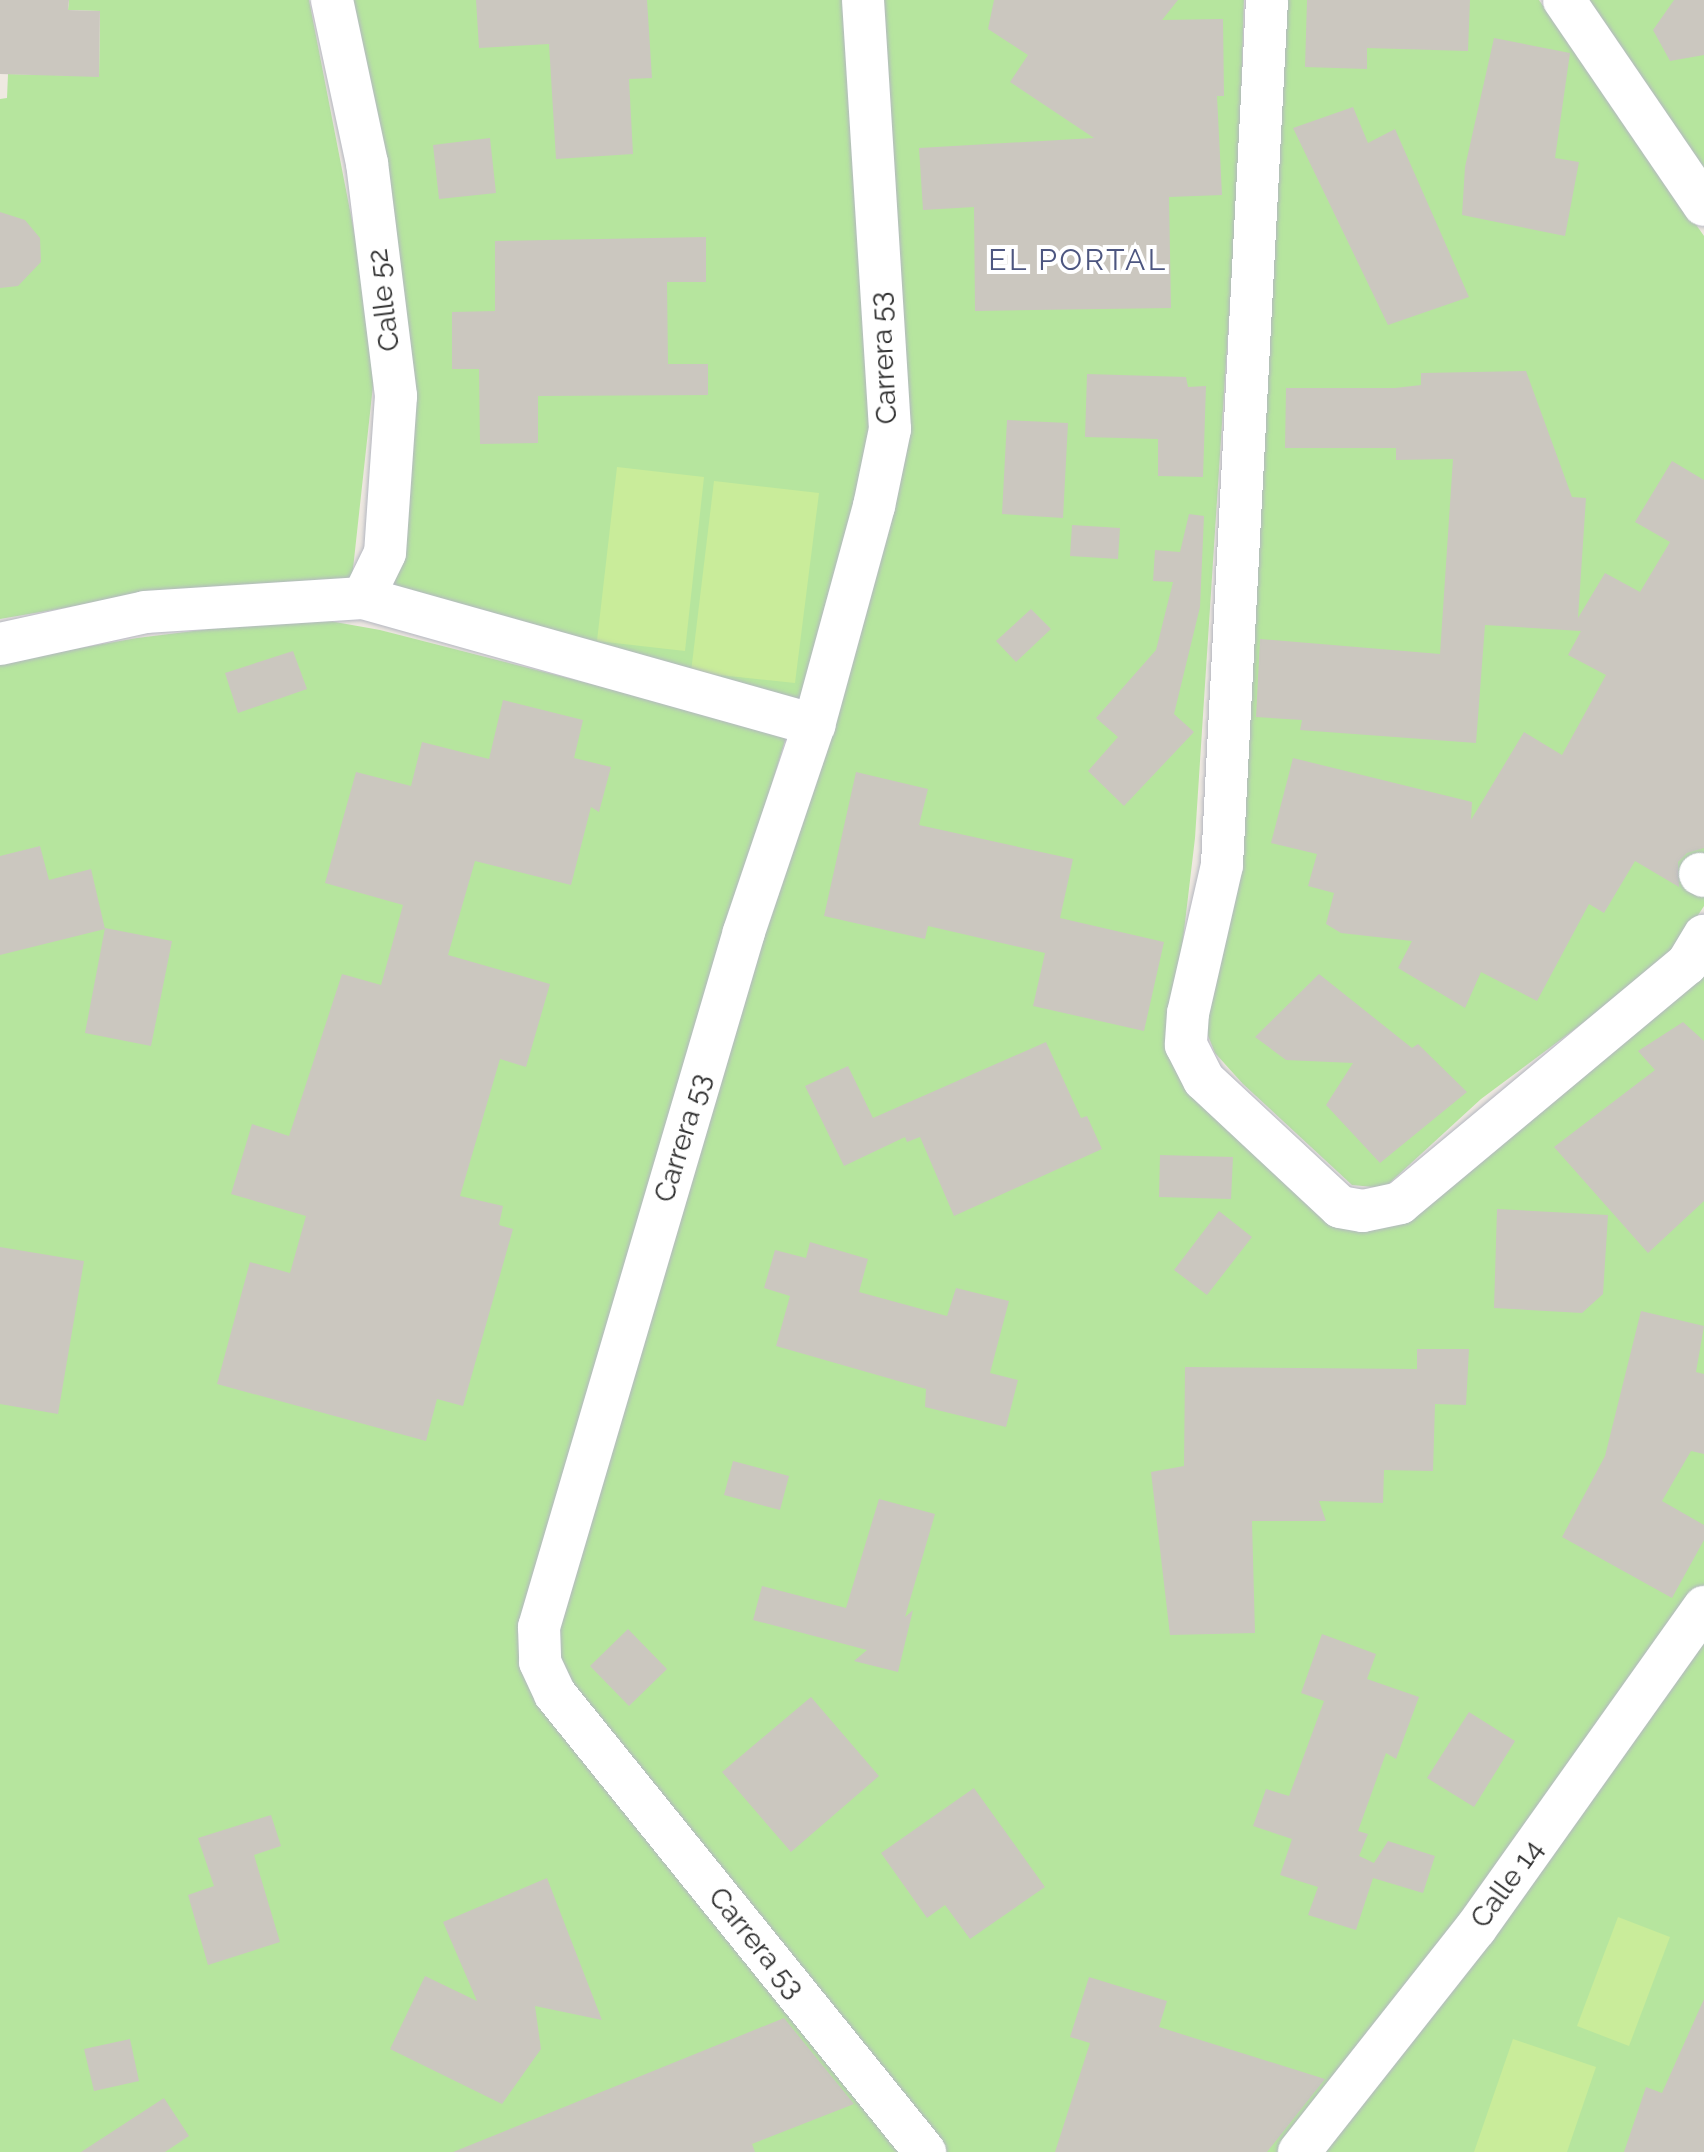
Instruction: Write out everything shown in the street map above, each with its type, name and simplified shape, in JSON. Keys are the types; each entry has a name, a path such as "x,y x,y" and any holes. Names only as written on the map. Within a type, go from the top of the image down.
{"street":[{"name":"Calle 52","path":"332,0 368,164 396,396 385,553 363,598"},
{"name":"Carrera 53","path":"864,0 890,429 874,506 814,725 744,932 538,1626 540,1662 556,1694 924,2152"},
{"path":"1267,0 1222,865 1188,1013 1186,1045 1204,1080 1340,1208 1363,1211 1400,1203 1687,964 1704,936"},
{"path":"1564,0 1704,204"},
{"path":"0,644 145,612 363,598 814,725"},
{"name":"Calle 14","path":"1299,2152 1476,1928 1704,1606"}],"green space":[{"path":"69,0 309,0 377,349 352,578 128,597 0,619 0,99 7,98 8,74 99,76 100,11 68,10"},
{"path":"350,0 852,0 875,443 806,707 377,589 399,551"},
{"path":"873,0 1244,0 1239,163 1195,838 1169,1058 1338,1220 1400,1221 1704,962 1704,1589 1283,2152 942,2152 566,1691 550,1620 904,424"},
{"path":"1286,0 1539,0 1704,236 1704,906 1670,958 1481,1099 1384,1188 1352,1185 1243,1084 1215,1053 1205,1028 1271,259"},
{"path":"1581,0 1704,0 1704,177"},
{"path":"617,467 704,477 685,651 597,641"},
{"path":"714,481 819,493 795,683 691,672"},
{"path":"307,617 380,630 787,734 605,1335 523,1636 901,2152 0,2152 0,662 137,638"},
{"path":"1704,1634 1704,2152 1317,2152"},
{"path":"1618,1917 1670,1937 1629,2046 1577,2026"},
{"path":"1513,2039 1596,2067 1567,2152 1474,2152"}],"building":[{"path":"0,0 69,0 68,10 100,11 99,77 0,74"},
{"path":"476,0 647,0 652,78 629,79 633,154 556,159 549,44 479,48"},
{"path":"994,0 1178,0 1162,20 1223,19 1224,96 1217,96 1222,195 1169,197 1171,308 975,311 974,207 923,210 919,148 1094,138 1010,82 1028,55 988,29"},
{"path":"1307,0 1470,0 1468,51 1367,48 1367,69 1305,67"},
{"path":"1674,0 1704,0 1704,55 1670,61 1653,30"},
{"path":"1494,38 1570,53 1555,158 1579,162 1565,236 1462,215 1465,167"},
{"path":"1353,107 1368,143 1395,129 1469,297 1388,325 1293,128"},
{"path":"490,138 496,193 439,199 433,145"},
{"path":"0,212 25,220 40,238 41,262 18,286 0,288"},
{"path":"706,237 706,282 667,282 668,364 708,364 708,395 538,396 538,443 480,444 479,369 452,369 452,312 495,311 495,241"},
{"path":"1526,371 1572,497 1586,498 1578,618 1605,573 1640,592 1670,542 1635,522 1672,461 1704,480 1704,848 1687,853 1678,862 1679,887 1635,861 1604,913 1589,904 1537,1001 1481,972 1465,1008 1398,968 1412,941 1341,933 1326,924 1334,893 1308,886 1317,854 1271,843 1293,758 1472,802 1471,820 1524,732 1562,755 1606,675 1568,655 1581,631 1485,625 1476,743 1300,730 1302,720 1256,717 1260,639 1440,654 1453,459 1396,460 1396,448 1285,448 1286,388 1395,388 1421,385 1421,373"},
{"path":"1087,374 1186,377 1188,387 1206,386 1203,477 1158,476 1158,439 1085,437"},
{"path":"1007,420 1068,423 1063,518 1002,514"},
{"path":"1189,514 1204,516 1200,607 1174,714 1194,732 1124,806 1088,771 1118,737 1096,718 1156,650 1173,582 1153,581 1155,550 1180,552"},
{"path":"1072,525 1120,528 1118,559 1070,556"},
{"path":"1031,609 1051,629 1016,662 996,641"},
{"path":"293,651 307,689 238,713 225,673"},
{"path":"503,700 583,720 574,758 611,767 599,812 591,807 571,885 475,861 448,955 550,984 526,1067 500,1059 460,1196 503,1206 499,1225 513,1229 463,1406 437,1399 426,1441 217,1384 250,1262 290,1273 306,1216 231,1194 252,1124 289,1136 342,974 381,985 403,905 325,883 356,772 411,786 422,742 489,759"},
{"path":"856,772 928,789 919,825 1073,859 1060,918 1164,942 1144,1031 1033,1006 1045,953 928,926 925,939 824,916"},
{"path":"40,846 49,880 91,869 105,929 0,955 0,856"},
{"path":"105,928 172,941 151,1046 85,1033"},
{"path":"1319,974 1412,1048 1418,1044 1467,1092 1380,1163 1326,1105 1353,1063 1286,1060 1255,1037"},
{"path":"1683,1022 1704,1041 1704,1201 1648,1253 1554,1147 1655,1070 1638,1051"},
{"path":"1046,1042 1081,1118 1087,1116 1102,1149 954,1216 920,1137 907,1142 905,1137 844,1166 805,1086 848,1066 873,1118"},
{"path":"1160,1155 1233,1157 1231,1199 1159,1197"},
{"path":"1497,1209 1608,1215 1603,1294 1582,1313 1494,1308"},
{"path":"1219,1211 1252,1237 1207,1295 1174,1270"},
{"path":"810,1242 868,1259 859,1292 947,1316 956,1288 1009,1301 990,1373 1018,1380 1006,1427 925,1407 926,1389 776,1346 790,1296 764,1288 775,1250 806,1258"},
{"path":"0,1247 84,1261 58,1414 0,1404"},
{"path":"1641,1311 1704,1326 1696,1372 1704,1374 1704,1454 1691,1451 1662,1501 1704,1525 1704,1540 1672,1598 1562,1537 1605,1456"},
{"path":"1417,1349 1469,1349 1466,1405 1435,1404 1433,1471 1384,1470 1383,1503 1319,1501 1326,1521 1252,1521 1255,1633 1170,1635 1151,1472 1184,1466 1185,1367 1417,1369"},
{"path":"733,1461 789,1476 780,1510 724,1495"},
{"path":"879,1499 935,1514 905,1617 913,1610 898,1672 854,1661 867,1650 753,1620 762,1586 846,1608"},
{"path":"628,1629 667,1669 629,1706 590,1666"},
{"path":"1322,1634 1376,1654 1367,1679 1419,1697 1396,1759 1386,1753 1358,1831 1368,1834 1359,1856 1374,1863 1388,1841 1435,1856 1423,1893 1373,1878 1356,1930 1308,1915 1318,1887 1280,1875 1292,1839 1253,1826 1266,1789 1289,1796 1324,1701 1301,1693"},
{"path":"811,1697 879,1776 791,1852 722,1772"},
{"path":"1469,1712 1515,1741 1474,1807 1427,1778"},
{"path":"974,1788 1045,1887 970,1939 945,1905 927,1918 881,1853"},
{"path":"271,1815 281,1846 254,1855 280,1942 208,1965 188,1895 214,1886 198,1838"},
{"path":"547,1878 602,2020 535,2006 541,2049 502,2104 390,2049 425,1976 477,2001 443,1922"},
{"path":"1089,1977 1167,2001 1159,2027 1325,2079 1267,2152 1055,2152 1090,2043 1070,2037"},
{"path":"1704,1999 1704,2152 1624,2152 1646,2087 1662,2093"},
{"path":"784,2018 854,2104 752,2144 755,2152 453,2152"},
{"path":"130,2039 139,2081 94,2091 84,2049"},
{"path":"164,2098 189,2136 165,2152 81,2152"}],"district":[{"name":"EL PORTAL","path":"1078,260"}]}
